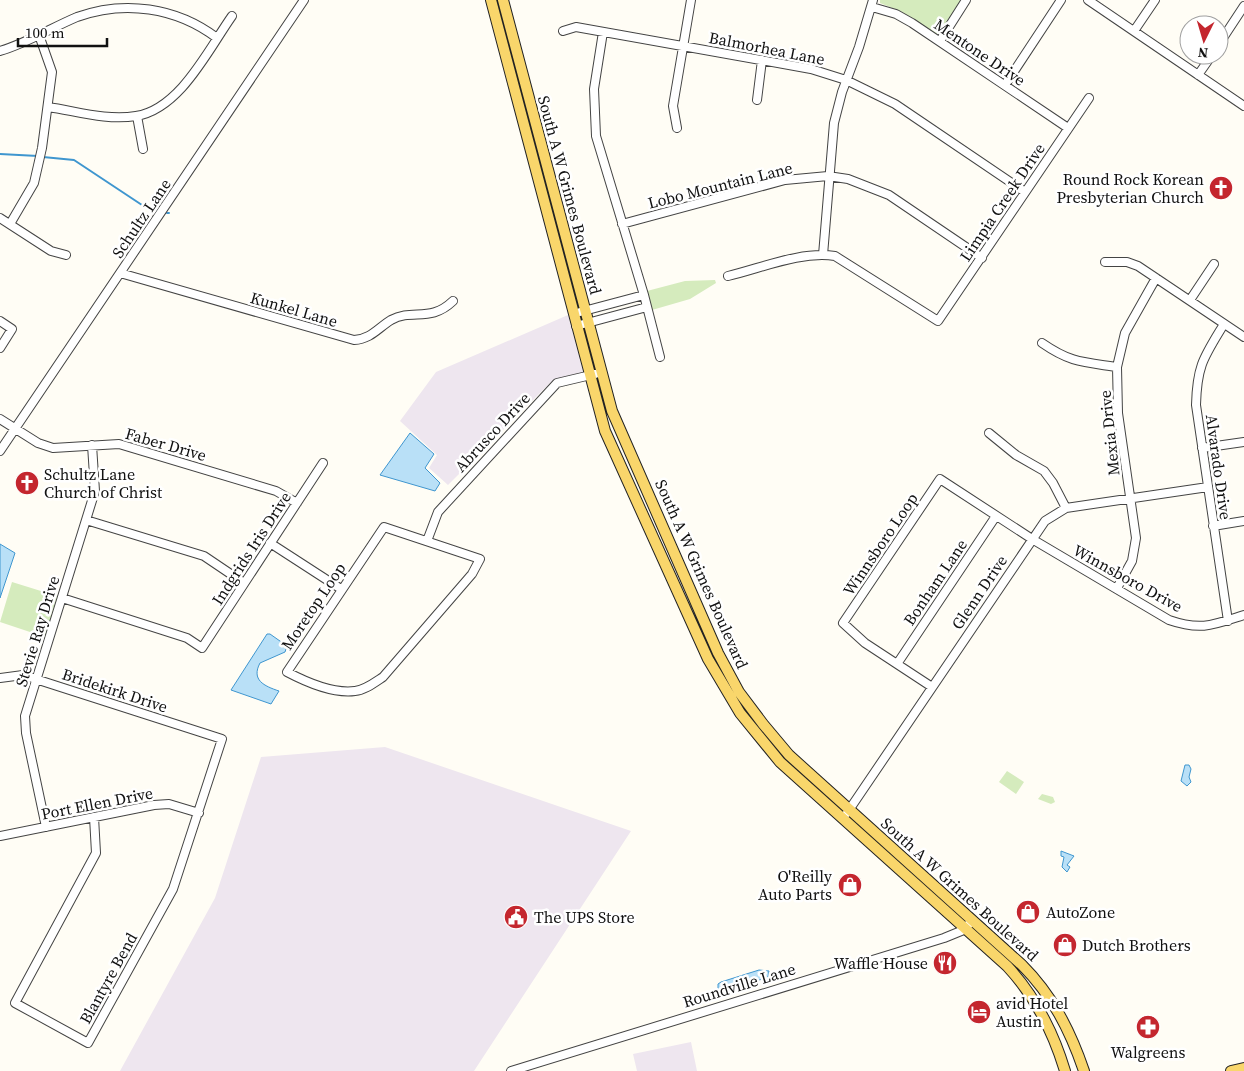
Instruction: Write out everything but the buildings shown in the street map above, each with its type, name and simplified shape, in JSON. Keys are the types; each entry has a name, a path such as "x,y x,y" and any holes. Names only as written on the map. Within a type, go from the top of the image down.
{"main road":[{"name":"South A W Grimes Boulevard","path":"491,0 589,375 606,431 708,659 735,695 789,755 849,809 969,925 1023,984 1040,1010 1066,1071"},
{"name":"South A W Grimes Boulevard","path":"503,0 612,410 735,695 759,739 780,762 843,819 969,925 1022,965 1043,987 1062,1017 1084,1071"},
{"path":"506,56 517,53"},
{"path":"526,131 537,128"},
{"path":"550,226 562,223"},
{"path":"616,455 629,459 638,467"},
{"path":"690,620 702,615"},
{"path":"1040,1010 1056,1018 1067,1040 1074,1046"},
{"path":"1231,1071 1244,1068"}],"street":[{"name":"Schultz Lane","path":"0,451 304,0"},
{"path":"677,128 674,106 690,0"},
{"path":"940,41 966,0"},
{"path":"1005,85 1061,0"},
{"path":"1088,0 1244,106"},
{"path":"1134,31 1155,0"},
{"path":"0,51 111,3 144,7 173,14 198,25 217,38"},
{"path":"728,276 806,256 823,255 828,176 834,123 846,80 873,4"},
{"name":"Mentone Drive","path":"873,4 896,14 940,41 1068,128"},
{"path":"1229,29 1244,6"},
{"path":"48,107 106,116 137,116 158,108 180,91 232,16"},
{"name":"Balmorhea Lane","path":"563,31 576,27 811,69 846,80 895,104 1025,192"},
{"path":"603,32 594,89 596,136 644,295 660,357"},
{"path":"10,224 30,192 42,148 52,72 39,35"},
{"path":"757,100 762,60"},
{"path":"1198,75 1205,65"},
{"name":"Limpia Creek Drive","path":"823,255 835,256 852,265 938,321 1089,98"},
{"path":"137,116 143,149"},
{"name":"Lobo Mountain Lane","path":"622,224 785,180 828,176 848,179 889,194 982,258"},
{"path":"0,218 51,251 66,255"},
{"path":"1104,262 1127,262 1138,266 1244,337"},
{"path":"1190,300 1214,264"},
{"name":"Kunkel Lane","path":"120,273 354,340 364,339 375,334 392,320 433,314 445,308 453,301"},
{"name":"Mexia Drive","path":"1117,588 1132,561 1136,538 1118,413 1117,367 1126,333 1156,278"},
{"path":"573,314 644,295"},
{"path":"576,326 647,307"},
{"path":"0,321 12,329 0,348"},
{"name":"Alvarado Drive","path":"1224,324 1205,354 1198,370 1196,406 1228,620"},
{"path":"1042,343 1062,356 1076,361 1117,367"},
{"name":"Abrusco Drive","path":"428,541 438,512 557,383 602,372"},
{"name":"Faber Drive","path":"0,419 38,443 53,448 119,444 276,491 297,503"},
{"path":"989,433 1016,455 1044,471 1053,483 1066,508"},
{"path":"1202,448 1244,442"},
{"name":"Stevie Ray Drive","path":"46,827 25,716 96,484 92,445"},
{"name":"Indgrids Iris Drive","path":"62,598 187,638 202,648 323,464"},
{"name":"Winnsboro Loop","path":"932,687 865,643 843,623 940,479 1032,539"},
{"name":"Glenn Drive","path":"843,819 1045,521 1066,508 1208,487"},
{"name":"Bonham Lane","path":"897,664 996,516"},
{"path":"86,520 204,556 244,583"},
{"path":"1214,526 1244,521"},
{"name":"Moretop Loop","path":"384,527 428,541 480,559 472,574 383,676 370,686 356,691 336,690 298,678 287,672 384,527"},
{"name":"Winnsboro Drive","path":"1032,539 1169,620 1189,627 1208,626 1244,615"},
{"path":"270,543 341,589"},
{"name":"Bridekirk Drive","path":"0,678 16,674 37,679 222,739"},
{"name":"Blantyre Bend","path":"94,817 96,853 15,1003 88,1043 173,889 200,813 222,739"},
{"name":"Port Ellen Drive","path":"0,836 170,804 200,813"},
{"name":"Roundville Lane","path":"511,1071 944,938 969,925"}],"shaded area":[{"path":"568,315 583,372 553,380 448,485 429,468 437,455 400,421 436,372"},
{"path":"385,747 631,831 474,1071 120,1071 215,898 261,757"},
{"path":"691,1042 697,1071 637,1071 633,1054"}],"green space":[{"path":"880,0 963,0 941,33 935,34 902,12 880,3"},
{"path":"715,280 716,283 690,299 652,310 647,291 685,281"},
{"path":"12,582 57,596 45,637 0,622"},
{"path":"1007,771 1024,782 1016,794 999,782"},
{"path":"1042,794 1053,797 1055,802 1051,804 1038,799"}],"water":[{"path":"410,433 434,454 425,468 440,483 435,491 380,475"},
{"path":"0,544 15,553 0,598"},
{"path":"267,634 270,634 287,646 285,652 260,663 258,669 257,674 260,682 279,691 271,704 231,690"},
{"path":"1185,765 1189,765 1191,769 1189,777 1191,782 1187,786 1181,781"},
{"path":"1061,851 1074,856 1067,865 1070,867 1067,872 1062,867 1064,857 1061,856"},
{"path":"759,970 769,971 768,977 725,992 718,989 718,984 721,982"}],"waterway":[{"path":"0,154 38,156"},
{"path":"43,157 74,160 148,209 158,210"}],"place":[{"name":"Round Rock Korean Presbyterian Church","path":"1221,188"},
{"name":"Schultz Lane Church of Christ","path":"27,483"},
{"name":"O'Reilly Auto Parts","path":"850,885"},
{"name":"AutoZone","path":"1028,912"},
{"name":"The UPS Store","path":"516,917"},
{"name":"Dutch Brothers","path":"1065,945"},
{"name":"Waffle House","path":"945,963"},
{"name":"avid Hotel Austin","path":"979,1012"},
{"name":"Walgreens","path":"1148,1027"}]}
